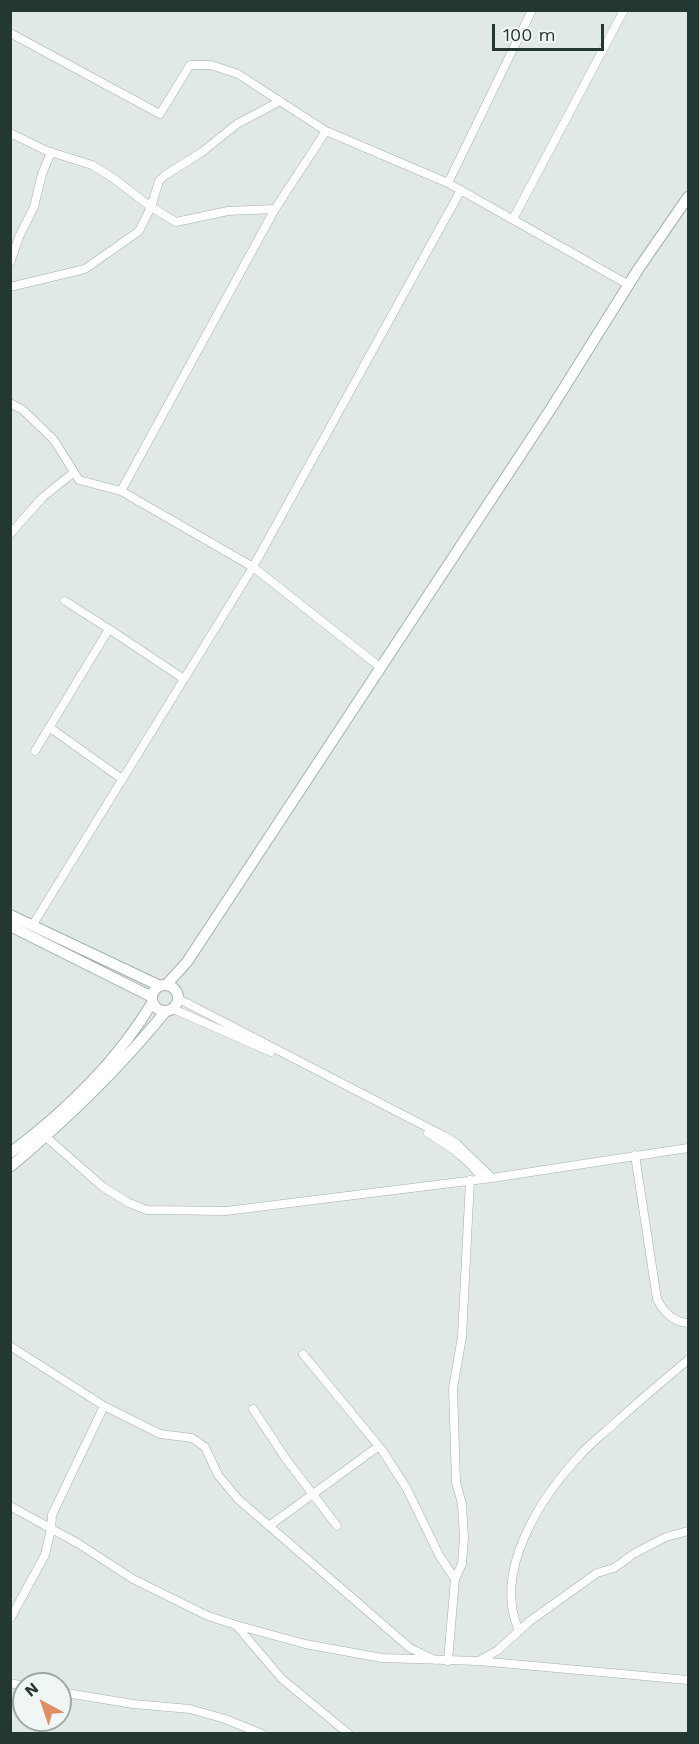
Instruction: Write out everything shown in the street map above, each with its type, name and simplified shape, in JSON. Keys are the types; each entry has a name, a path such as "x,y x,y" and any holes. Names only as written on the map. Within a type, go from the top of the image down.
{"street":[{"path":"448,183 532,10"},
{"path":"513,219 624,10"},
{"path":"10,33 160,114 190,65 211,65 238,74 326,131 448,183 629,285"},
{"path":"10,287 85,269 139,231 151,207 159,181 164,176 202,152 237,124 280,102"},
{"path":"121,490 275,209 326,131"},
{"path":"10,133 51,152 92,165 176,222 228,211 275,209"},
{"path":"11,258 34,207 42,174 51,152"},
{"path":"32,926 253,567 461,190"},
{"path":"10,1153 75,1098 101,1072 124,1046 152,1000 156,988 163,985 187,962 688,197"},
{"path":"10,403 23,410 54,440 79,480 121,490 253,567 380,666"},
{"path":"10,534 43,497 73,473"},
{"path":"64,601 184,680"},
{"path":"35,751 109,629"},
{"path":"49,727 122,779"},
{"path":"10,915 163,985 173,987 174,1003"},
{"path":"10,926 152,1000 160,1011 174,1003"},
{"path":"10,1167 110,1077 174,1003 187,962"},
{"path":"174,1003 444,1136 469,1154 492,1178"},
{"path":"174,1003 418,1127 453,1148 482,1178"},
{"path":"46,1137 103,1187 129,1203 147,1209 226,1211 492,1178 688,1148"},
{"path":"635,1155 657,1299 662,1309 670,1317 679,1322 688,1323"},
{"path":"448,1661 455,1579 462,1564 464,1538 462,1504 456,1482 453,1388 462,1337 470,1180"},
{"path":"10,1346 104,1406 159,1434 192,1438 205,1447 218,1475 238,1499 410,1648 435,1660"},
{"path":"303,1354 379,1446 407,1489 439,1555 455,1579"},
{"path":"519,1631 514,1620 512,1603 513,1576 518,1554 533,1518 559,1479 582,1453 688,1360"},
{"path":"10,1620 45,1556 52,1515 104,1406"},
{"path":"253,1409 286,1459 337,1526"},
{"path":"269,1526 379,1446"},
{"path":"10,1506 132,1579 208,1616 305,1644 382,1658 479,1661 688,1680"},
{"path":"479,1661 498,1650 572,1590 597,1574 614,1568 635,1553 666,1537 688,1531"},
{"path":"236,1625 282,1679 349,1734"},
{"path":"72,1694 133,1704 190,1709 225,1719 262,1734"}]}
